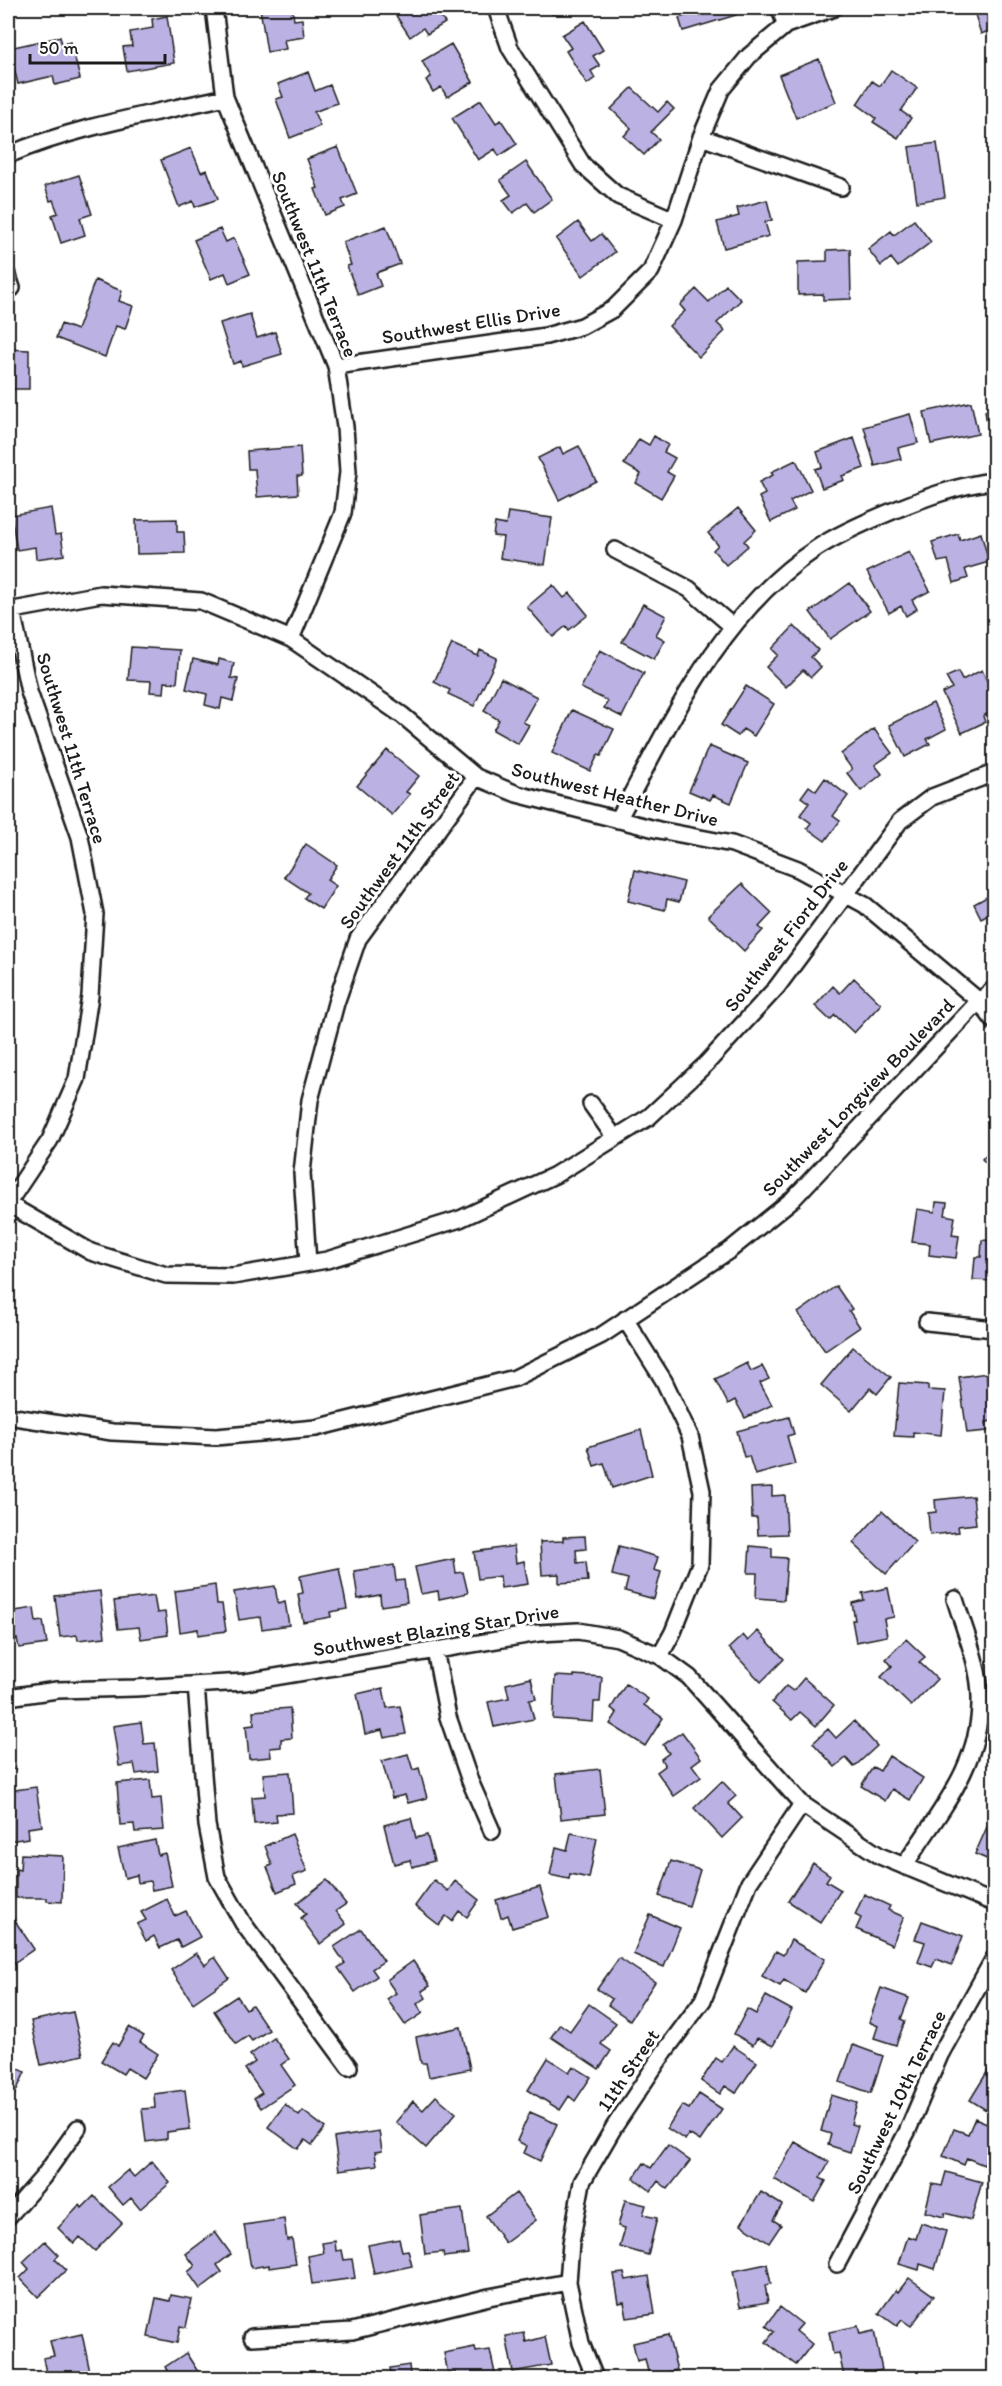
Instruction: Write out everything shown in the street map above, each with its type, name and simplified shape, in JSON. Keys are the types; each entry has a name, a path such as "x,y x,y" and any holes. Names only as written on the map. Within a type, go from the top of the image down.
{"street":[{"name":"Southwest 11th Terrace","path":"214,8 225,97 336,366 345,426 348,472 343,513 291,639"},
{"path":"496,8 510,48 583,165 618,196 674,220"},
{"path":"779,8 786,26"},
{"name":"Southwest Ellis Drive","path":"336,366 546,336 582,326 614,309 651,271 674,220 700,137 721,90 749,56 786,26 834,8"},
{"path":"8,155 37,142 72,131 225,97"},
{"path":"700,137 841,187"},
{"path":"618,820 699,673 732,626 775,582 817,548 866,521 928,496 972,483 994,481"},
{"path":"615,550 689,589 732,626"},
{"name":"Southwest Heather Drive","path":"10,610 100,594 201,601 291,639 402,715 476,777 517,794 618,820 732,844 798,869 869,907 979,1001 994,1021"},
{"name":"Southwest 11th Terrace","path":"8,1204 50,1140 77,1079 90,996 95,914 80,837 29,692 10,610"},
{"name":"Southwest Fiord Drive","path":"8,1204 91,1252 166,1275 233,1276 327,1260 460,1219 555,1175 650,1117 706,1064 777,987 900,820 932,796 994,773"},
{"name":"Southwest 11th Street","path":"308,1263 302,1173 310,1100 336,1003 358,939 476,777"},
{"name":"Southwest Longview Boulevard","path":"8,1416 112,1432 216,1437 316,1428 515,1378 602,1335 730,1250 793,1199 979,1001 994,989"},
{"path":"591,1104 615,1138"},
{"path":"625,1319 664,1381 690,1437 702,1491 700,1564 673,1632 660,1656"},
{"path":"927,1322 994,1329"},
{"path":"904,1866 962,1776 978,1737 981,1695 973,1658 955,1599"},
{"name":"Southwest Blazing Star Drive","path":"8,1697 57,1690 245,1682 539,1633 579,1631 618,1638 660,1656 689,1677 802,1804 880,1856 994,1903"},
{"path":"435,1650 448,1717 470,1781 492,1831"},
{"path":"196,1685 207,1825 217,1877 243,1923 349,2067"},
{"name":"11th Street","path":"595,2379 580,2343 568,2282 571,2243 582,2182 614,2127 665,2051 703,2000 749,1883 802,1804"},
{"name":"Southwest 10th Terrace","path":"837,2265 907,2132 940,2055 994,1958"},
{"path":"8,2217 43,2177 78,2127"},
{"path":"252,2337 352,2331 489,2297 568,2282"}],"building":[{"path":"260,8 292,8 294,20 302,19 304,37 284,40 286,49 267,52"},
{"path":"391,8 435,8 445,23 427,34 423,28 410,37"},
{"path":"550,8 562,8 563,12 552,14"},
{"path":"682,8 734,8 736,15 683,31 679,18 685,16"},
{"path":"973,8 994,8 994,29 981,34"},
{"path":"167,16 174,63 127,71 123,47 132,46 130,32 153,28 152,19"},
{"path":"585,21 603,50 593,56 600,66 591,71 595,78 587,84 566,51 571,48 562,35"},
{"path":"60,37 62,44 71,42 80,79 55,85 53,76 18,84 9,48"},
{"path":"451,44 473,82 447,97 441,87 433,92 426,80 431,77 422,61"},
{"path":"819,59 836,102 796,118 779,75"},
{"path":"891,70 917,88 901,111 911,118 898,138 873,122 876,118 857,104 872,81 880,86"},
{"path":"308,72 315,91 330,85 337,103 314,112 320,126 290,138 276,99 283,97 278,84"},
{"path":"632,88 658,112 667,102 674,109 651,132 659,139 644,155 624,136 631,128 611,109"},
{"path":"481,100 496,123 501,120 517,144 499,156 495,149 478,160 452,118"},
{"path":"937,143 945,197 917,202 909,147"},
{"path":"338,147 357,194 342,200 345,207 325,215 307,159"},
{"path":"191,148 201,172 207,170 218,199 195,207 193,201 179,207 161,160"},
{"path":"526,162 552,199 534,212 527,203 513,213 503,200 511,195 500,180"},
{"path":"79,175 92,214 80,218 85,235 61,243 52,215 58,213 53,200 50,201 45,186"},
{"path":"767,200 772,220 765,222 769,236 724,248 717,222 739,216 737,208"},
{"path":"914,220 931,242 898,267 891,258 881,266 868,249 891,231 894,235"},
{"path":"578,222 592,241 601,234 615,252 583,276 556,239"},
{"path":"386,226 400,264 376,273 381,286 358,295 347,266 351,265 343,242"},
{"path":"220,229 226,242 234,238 250,274 229,283 225,273 211,279 194,240"},
{"path":"850,249 851,299 823,300 823,294 798,295 798,262 827,261 827,250"},
{"path":"95,280 122,291 119,301 133,306 125,329 116,326 105,357 56,338 61,324 77,330"},
{"path":"726,285 741,300 717,323 725,331 699,357 669,326 685,311 680,305 696,289 709,302"},
{"path":"250,314 257,338 275,332 282,354 242,366 241,361 233,364 220,323"},
{"path":"8,349 29,350 29,389 8,389"},
{"path":"971,402 978,434 931,444 924,412"},
{"path":"994,409 994,435 989,436 985,411"},
{"path":"910,414 918,443 898,448 901,459 875,466 864,427"},
{"path":"654,436 668,445 664,452 675,458 667,472 674,476 661,498 636,483 641,474 624,464 639,439 649,445"},
{"path":"854,438 864,468 842,476 844,480 822,488 815,469 822,467 817,452"},
{"path":"579,446 596,481 559,500 538,458 560,447 563,454"},
{"path":"300,447 302,476 297,476 298,494 257,497 255,469 248,469 247,451"},
{"path":"796,460 811,490 790,501 795,510 771,522 759,497 765,494 759,482 773,475 771,472"},
{"path":"51,508 55,535 61,534 64,555 36,559 35,547 17,550 11,515"},
{"path":"738,508 756,530 744,541 748,546 726,565 713,550 718,545 708,533"},
{"path":"508,512 552,518 545,565 500,558 503,537 493,536 495,523 506,525"},
{"path":"177,519 177,532 184,532 185,553 137,554 136,520"},
{"path":"981,533 989,562 965,569 968,578 954,583 948,560 938,562 932,542 958,534 960,540"},
{"path":"909,552 930,591 912,600 917,609 906,616 901,606 889,613 867,572"},
{"path":"850,583 870,611 830,639 810,612"},
{"path":"553,585 564,598 570,593 588,615 569,630 566,626 553,637 527,607"},
{"path":"643,604 666,616 656,635 665,640 654,659 622,642"},
{"path":"794,626 818,650 811,657 821,667 811,677 803,670 786,687 766,667 778,655 772,649"},
{"path":"452,644 478,656 480,650 497,658 474,706 448,694 450,690 434,682"},
{"path":"131,647 180,650 177,683 165,682 164,693 150,692 151,681 128,680"},
{"path":"600,650 644,673 622,717 604,708 608,701 581,688"},
{"path":"193,659 218,665 219,659 234,663 231,678 238,679 233,701 222,698 220,709 205,705 207,694 186,689"},
{"path":"982,670 994,696 994,710 983,716 985,722 962,733 942,693 952,688 946,677 958,672 962,680"},
{"path":"501,678 537,697 523,722 529,725 518,744 493,730 499,720 484,711"},
{"path":"746,686 774,704 754,736 743,729 738,736 721,725"},
{"path":"933,703 946,729 927,739 930,744 905,757 889,725"},
{"path":"572,710 614,729 601,756 598,755 590,771 552,753"},
{"path":"874,729 892,753 875,765 882,774 861,791 847,773 852,769 841,754"},
{"path":"709,746 748,763 731,803 713,795 710,800 689,791"},
{"path":"387,750 419,776 406,792 410,794 392,815 357,786"},
{"path":"825,778 848,796 833,816 840,821 825,841 807,828 811,823 800,815 809,803 801,797 809,786 816,791"},
{"path":"306,844 337,865 327,880 336,886 321,909 304,898 308,893 284,877"},
{"path":"635,870 684,882 679,902 667,899 665,910 628,901"},
{"path":"742,884 772,913 759,927 763,930 744,951 708,916"},
{"path":"994,893 994,911 981,918 974,904"},
{"path":"854,978 881,1004 854,1033 835,1015 830,1020 815,1006 833,986 840,993"},
{"path":"994,1146 994,1167 992,1169 982,1159"},
{"path":"936,1202 947,1203 945,1215 955,1217 952,1235 959,1236 956,1258 929,1255 930,1244 912,1242 917,1209 935,1212"},
{"path":"982,1240 994,1241 994,1281 973,1280 975,1257 981,1257"},
{"path":"836,1286 852,1309 849,1311 860,1327 825,1351 798,1313"},
{"path":"853,1347 891,1377 877,1394 870,1388 851,1411 821,1385"},
{"path":"747,1363 751,1371 762,1366 769,1379 760,1383 772,1405 745,1418 735,1400 728,1404 715,1379"},
{"path":"987,1373 987,1379 994,1377 994,1421 986,1422 987,1431 967,1433 959,1377"},
{"path":"899,1383 928,1385 928,1390 945,1391 941,1435 913,1432 913,1437 894,1436"},
{"path":"789,1417 794,1434 787,1436 795,1464 755,1475 749,1456 744,1457 737,1431"},
{"path":"641,1430 652,1475 612,1488 604,1463 594,1466 588,1447"},
{"path":"772,1487 772,1496 785,1495 787,1534 758,1535 757,1518 752,1518 751,1488"},
{"path":"973,1496 976,1524 958,1526 959,1532 930,1535 928,1513 936,1512 935,1500"},
{"path":"882,1511 915,1542 886,1574 853,1543"},
{"path":"585,1536 586,1549 576,1550 577,1563 586,1562 588,1581 559,1583 559,1574 542,1575 540,1542 563,1541 563,1537"},
{"path":"514,1546 516,1563 524,1561 528,1584 501,1588 500,1576 478,1579 474,1552"},
{"path":"619,1546 658,1557 654,1570 661,1572 654,1599 625,1591 628,1579 612,1575"},
{"path":"750,1546 772,1548 772,1557 787,1558 784,1600 756,1598 757,1573 748,1573"},
{"path":"454,1559 456,1573 463,1572 468,1593 439,1599 438,1591 421,1594 415,1567"},
{"path":"394,1565 396,1581 404,1580 407,1602 381,1606 380,1595 358,1599 354,1571"},
{"path":"339,1568 347,1609 330,1612 331,1617 303,1622 298,1594 303,1593 300,1576"},
{"path":"215,1585 217,1604 222,1604 226,1631 198,1635 198,1629 180,1632 175,1591"},
{"path":"275,1586 278,1604 285,1602 289,1625 262,1629 260,1617 239,1620 234,1592"},
{"path":"888,1588 894,1617 884,1619 887,1636 856,1642 852,1603 864,1600 862,1593"},
{"path":"100,1591 105,1637 78,1640 77,1635 60,1637 55,1596"},
{"path":"154,1596 157,1613 165,1612 168,1635 141,1639 139,1627 118,1629 114,1601"},
{"path":"34,1608 36,1622 43,1621 47,1644 19,1648 17,1639 8,1641 8,1612"},
{"path":"758,1631 784,1659 761,1682 729,1648 743,1635 748,1641"},
{"path":"906,1639 925,1657 919,1662 937,1679 911,1706 881,1677 892,1666 886,1659"},
{"path":"574,1675 602,1677 600,1702 594,1702 593,1722 553,1719 555,1676 574,1677"},
{"path":"531,1678 536,1699 529,1700 534,1719 494,1727 488,1702 509,1698 506,1684"},
{"path":"804,1678 834,1705 816,1726 800,1712 792,1720 772,1702 786,1686 793,1691"},
{"path":"626,1684 648,1699 644,1705 663,1718 645,1746 610,1724 617,1713 611,1708"},
{"path":"383,1688 387,1708 400,1706 406,1734 384,1738 382,1730 365,1734 357,1694"},
{"path":"290,1708 292,1738 281,1739 281,1747 270,1748 271,1757 249,1759 246,1726 254,1725 253,1711"},
{"path":"854,1721 877,1746 854,1767 846,1758 835,1767 813,1743 828,1729 836,1738"},
{"path":"141,1722 144,1744 155,1743 158,1771 136,1774 134,1764 119,1766 113,1726"},
{"path":"8,1731 15,1769 8,1770"},
{"path":"682,1732 701,1758 692,1765 701,1777 674,1796 657,1772 665,1766 661,1759 669,1753 663,1745"},
{"path":"408,1754 413,1770 419,1768 427,1798 408,1803 405,1795 392,1798 382,1761"},
{"path":"889,1756 923,1778 910,1800 892,1789 885,1801 861,1786 873,1767 880,1771"},
{"path":"600,1769 605,1814 561,1819 556,1774"},
{"path":"290,1772 293,1813 276,1814 277,1822 254,1824 252,1797 265,1796 263,1774"},
{"path":"150,1780 152,1799 161,1798 164,1830 135,1832 134,1824 120,1825 117,1783"},
{"path":"722,1781 736,1796 728,1803 742,1818 722,1838 694,1808"},
{"path":"36,1787 42,1826 28,1828 29,1838 8,1841 8,1791"},
{"path":"994,1811 994,1862 975,1854"},
{"path":"411,1818 416,1838 427,1835 434,1861 412,1867 410,1860 394,1864 384,1825"},
{"path":"571,1833 597,1838 589,1878 570,1874 569,1879 550,1875 556,1847 567,1850"},
{"path":"292,1834 307,1871 293,1876 296,1884 277,1892 267,1867 272,1865 265,1846"},
{"path":"155,1840 158,1855 165,1853 172,1886 152,1890 150,1881 138,1883 137,1875 125,1878 118,1848"},
{"path":"21,1854 63,1856 62,1902 47,1901 47,1898 16,1898 16,1869 20,1870"},
{"path":"671,1861 700,1870 689,1906 659,1896"},
{"path":"813,1863 830,1875 826,1881 841,1890 820,1922 788,1901"},
{"path":"327,1880 346,1904 336,1911 346,1924 320,1944 301,1918 306,1914 297,1903"},
{"path":"434,1880 448,1891 455,1881 479,1900 467,1917 459,1911 452,1921 446,1916 439,1925 415,1906"},
{"path":"540,1887 549,1917 512,1928 508,1915 501,1918 496,1900"},
{"path":"864,1894 890,1906 888,1910 904,1917 892,1945 856,1929 861,1918 855,1915"},
{"path":"167,1899 175,1916 186,1911 200,1937 181,1947 177,1940 160,1948 154,1936 146,1941 137,1924 146,1920 141,1912"},
{"path":"11,1915 34,1949 8,1967 8,1918"},
{"path":"650,1915 680,1928 664,1967 633,1954"},
{"path":"922,1921 963,1936 952,1965 936,1959 932,1967 918,1962 925,1942 915,1939"},
{"path":"361,1929 384,1961 372,1969 377,1976 355,1992 338,1968 345,1963 334,1947"},
{"path":"791,1940 825,1959 805,1993 784,1980 780,1986 762,1976 776,1951 783,1955"},
{"path":"196,1953 205,1965 215,1957 229,1978 193,2003 171,1970"},
{"path":"619,1958 655,1982 630,2020 608,2005 612,1999 597,1989"},
{"path":"413,1961 430,1986 422,1991 426,1998 417,2004 423,2013 405,2025 387,1999 396,1993 387,1980"},
{"path":"881,1988 909,1998 901,2019 905,2021 896,2045 874,2038 878,2026 869,2022"},
{"path":"237,1996 246,2009 252,2005 269,2030 252,2041 248,2036 236,2044 214,2011"},
{"path":"766,1996 792,2010 773,2046 757,2038 753,2045 734,2034 747,2009 756,2014"},
{"path":"589,2004 616,2023 601,2044 611,2051 599,2069 551,2037 560,2024 570,2031"},
{"path":"73,2012 83,2055 41,2065 31,2021"},
{"path":"129,2027 144,2036 140,2042 158,2054 143,2078 127,2068 123,2074 101,2061 113,2042 118,2046"},
{"path":"461,2027 470,2069 429,2077 426,2063 421,2063 416,2037"},
{"path":"274,2038 289,2059 281,2065 295,2085 261,2108 254,2098 262,2093 245,2069 255,2062 250,2055"},
{"path":"853,2045 883,2056 871,2093 840,2082"},
{"path":"733,2046 757,2062 736,2093 725,2086 720,2094 701,2081 716,2058 722,2062"},
{"path":"548,2058 569,2072 573,2066 591,2077 575,2101 569,2096 560,2110 528,2090"},
{"path":"994,2061 994,2106 991,2103 986,2110 970,2100"},
{"path":"8,2063 25,2072 8,2109"},
{"path":"185,2090 190,2129 167,2132 167,2139 146,2142 142,2109 155,2108 154,2094"},
{"path":"699,2094 722,2109 700,2141 689,2134 685,2140 667,2128 682,2105 689,2109"},
{"path":"831,2095 857,2103 851,2124 858,2126 850,2152 828,2145 831,2134 821,2131"},
{"path":"436,2096 456,2113 426,2148 396,2122 413,2101 423,2110"},
{"path":"285,2104 299,2116 303,2111 325,2128 312,2145 305,2140 298,2149 268,2127"},
{"path":"530,2112 557,2124 540,2161 524,2153 527,2146 517,2141"},
{"path":"975,2118 994,2126 994,2139 984,2165 967,2158 964,2165 943,2156 954,2129 968,2134"},
{"path":"379,2131 382,2151 375,2152 377,2165 339,2170 334,2138"},
{"path":"795,2142 829,2162 820,2178 826,2181 814,2202 774,2179"},
{"path":"668,2145 690,2161 668,2189 658,2181 651,2191 634,2178 644,2163 651,2168"},
{"path":"152,2161 170,2183 140,2209 131,2198 123,2205 108,2187 128,2170 134,2177"},
{"path":"946,2172 982,2182 971,2220 945,2213 944,2217 925,2212 932,2184 942,2186"},
{"path":"761,2192 782,2205 773,2220 781,2225 769,2243 741,2224"},
{"path":"516,2193 536,2220 505,2243 486,2216"},
{"path":"94,2196 122,2223 95,2251 80,2237 74,2244 58,2228 80,2205 82,2208"},
{"path":"625,2200 646,2205 643,2215 657,2218 648,2255 620,2247 625,2228 618,2226"},
{"path":"462,2209 468,2254 444,2257 443,2252 425,2254 420,2215"},
{"path":"284,2219 287,2240 292,2239 296,2264 251,2268 244,2225"},
{"path":"921,2223 946,2231 935,2269 920,2264 919,2270 899,2264 908,2236 916,2239"},
{"path":"215,2232 231,2254 217,2265 222,2272 200,2289 188,2272 195,2266 186,2254"},
{"path":"399,2239 402,2251 408,2250 412,2266 374,2274 368,2245"},
{"path":"45,2241 59,2255 55,2259 66,2270 38,2297 20,2278 29,2269 23,2262"},
{"path":"335,2241 336,2251 342,2250 344,2260 352,2259 355,2278 312,2284 308,2256 324,2253 322,2243"},
{"path":"767,2264 771,2284 765,2285 768,2302 740,2307 733,2271"},
{"path":"624,2273 626,2280 649,2276 655,2314 627,2318 624,2302 619,2303 614,2274"},
{"path":"909,2278 934,2296 911,2326 902,2320 897,2326 879,2313 896,2290 898,2292"},
{"path":"171,2295 192,2299 186,2327 180,2326 177,2343 148,2337 156,2298 170,2301"},
{"path":"780,2307 802,2324 796,2331 812,2344 796,2365 766,2342 774,2332 766,2326"},
{"path":"858,2326 860,2334 874,2331 882,2370 844,2377 839,2353 833,2354 829,2332"},
{"path":"524,2333 526,2342 545,2337 551,2365 513,2372 506,2336"},
{"path":"82,2334 90,2372 69,2378 47,2378 43,2358 54,2356 50,2341"},
{"path":"668,2335 677,2370 649,2376 645,2359 637,2361 633,2343"},
{"path":"475,2347 476,2352 490,2350 496,2378 457,2378 456,2372 448,2374 444,2353"},
{"path":"186,2353 202,2378 165,2378 170,2375 165,2367"},
{"path":"409,2365 410,2375 432,2370 434,2378 392,2378 390,2368"},
{"path":"376,2371 378,2378 350,2378 350,2376"}]}
